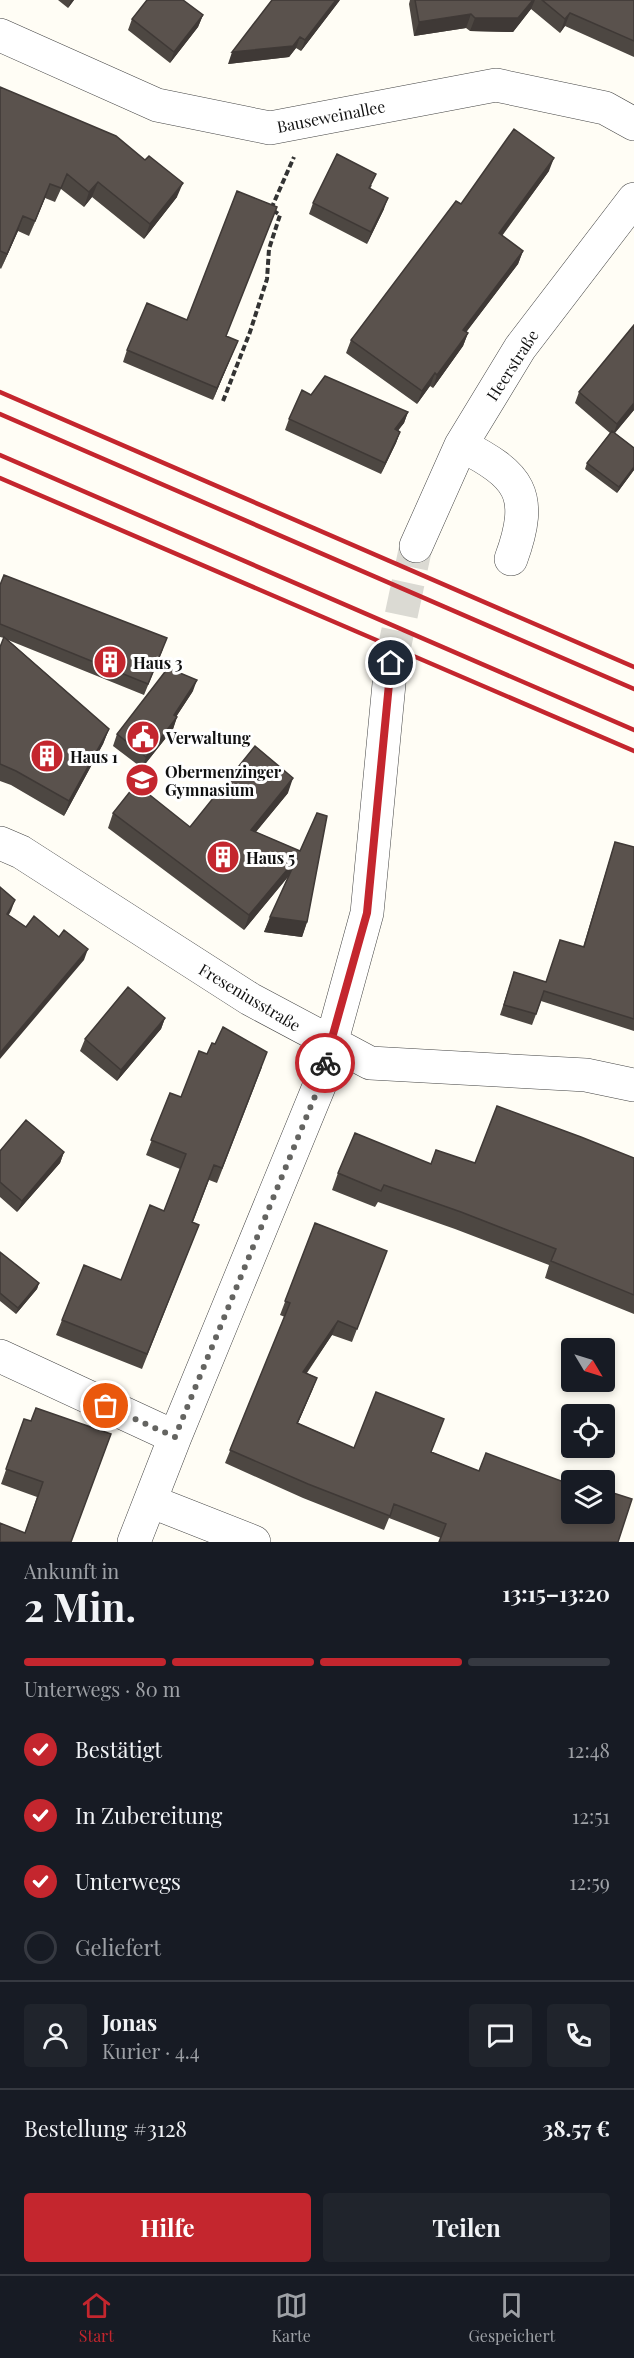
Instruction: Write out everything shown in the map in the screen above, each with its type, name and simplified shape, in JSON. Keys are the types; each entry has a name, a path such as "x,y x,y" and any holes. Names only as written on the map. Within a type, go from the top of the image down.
{"street":[{"name":"Bauseweinallee","path":"0,34 157,105 270,128 496,85 605,108 634,124"},
{"name":"Heerstraße","path":"416,546 461,445 520,348 634,199"},
{"path":"461,445 493,462 514,481 522,505 519,537 511,559"},
{"path":"134,1542 320,1084 367,913 391,663"},
{"name":"Freseniusstraße","path":"0,843 21,852 250,999 370,1063 586,1075 634,1085"},
{"path":"0,1356 175,1437"},
{"path":"150,1501 254,1542"}],"path":[{"path":"223,401 250,332 267,279 269,249 280,216 271,209 291,166 304,121"}],"building":[{"path":"147,0 183,0 203,15 174,52 132,19"},
{"path":"272,0 336,0 305,40 300,37 293,46 232,52"},
{"path":"415,0 533,0 518,18 475,18 471,14 419,22"},
{"path":"542,0 634,0 634,41 570,13 565,19"},
{"path":"0,87 116,136 145,160 149,156 183,183 150,224 98,182 89,192 67,174 61,188 50,184 35,221 23,216 7,254 0,251"},
{"path":"514,129 554,158 499,233 523,251 463,330 468,333 437,375 435,373 422,391 351,340 456,201 461,204"},
{"path":"337,154 376,174 369,188 388,198 371,232 313,203"},
{"path":"237,191 277,207 226,336 238,341 217,388 127,350 147,303 187,320"},
{"path":"634,325 634,403 617,424 579,392"},
{"path":"325,376 408,412 395,429 400,432 385,463 289,419 302,390 311,395"},
{"path":"612,431 634,448 634,467 619,487 587,463"},
{"name":"Haus 3","path":"4,575 167,638 148,684 0,624 0,585"},
{"path":"4,637 109,729 69,801 0,764 0,647"},
{"path":"168,668 197,680 174,715 177,717 146,757 117,734"},
{"path":"255,746 293,778 251,830 300,851 317,813 327,816 307,922 270,917 297,858 249,915 113,813 136,784 190,827"},
{"path":"615,842 634,847 634,1019 544,991 536,1014 504,1005 514,972 546,982 560,940 584,947"},
{"path":"0,887 15,900 7,914 26,927 34,916 59,937 64,930 88,949 0,1053"},
{"path":"128,987 165,1018 121,1070 85,1039"},
{"path":"223,1027 267,1052 222,1168 214,1165 192,1222 199,1225 147,1354 62,1320 84,1265 121,1280 150,1205 164,1211 186,1154 151,1140 170,1093 181,1097 199,1051 207,1054"},
{"path":"497,1106 634,1158 634,1295 551,1261 556,1249 384,1185 381,1191 338,1173 355,1133 431,1164 436,1150 475,1163"},
{"path":"26,1120 64,1152 22,1201 0,1182 0,1151"},
{"path":"315,1223 387,1251 357,1329 338,1321 303,1372 317,1378 297,1423 354,1448 376,1392 444,1419 431,1452 479,1471 486,1453 561,1481 561,1524 615,1524 615,1494 632,1499 618,1542 439,1542 446,1524 394,1504 390,1516 230,1450 290,1303 285,1301"},
{"path":"0,1252 39,1283 18,1308 0,1293"},
{"path":"36,1408 111,1434 71,1542 0,1542 0,1523 25,1533 43,1482 6,1469 24,1419 31,1421"}],"tunnel":[{"path":"391,663 416,546"}],"railway":[{"path":"0,392 634,667"},
{"path":"0,414 634,689"},
{"path":"0,455 634,730"},
{"path":"0,478 634,751"}],"way so far":[{"path":"106,1406 175,1437 320,1084 325,1063"}],"place":[{"name":"Haus 3","path":"110,662"},
{"name":"Verwaltung","path":"143,737"},
{"name":"Haus 1","path":"47,756"},
{"name":"Obermenzinger Gymnasium","path":"142,780"},
{"name":"Haus 5","path":"223,857"}],"route":[{"path":"325,1063 367,913 391,663"}]}
